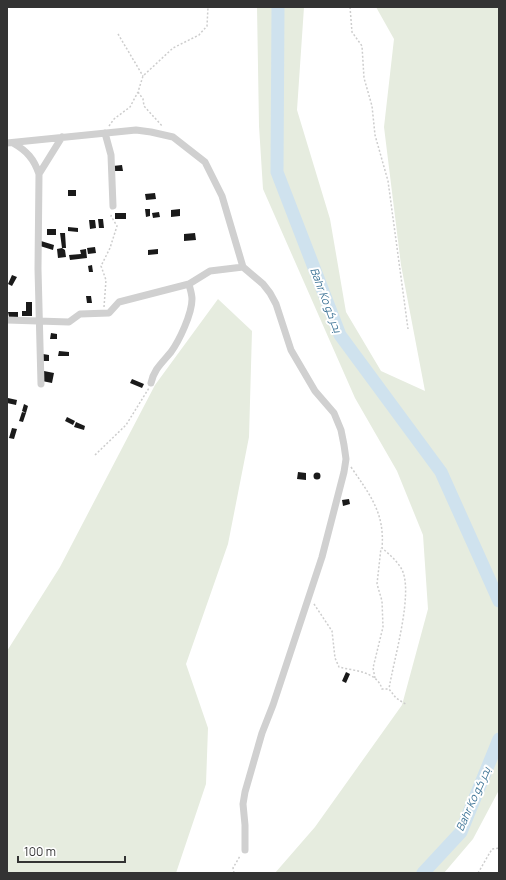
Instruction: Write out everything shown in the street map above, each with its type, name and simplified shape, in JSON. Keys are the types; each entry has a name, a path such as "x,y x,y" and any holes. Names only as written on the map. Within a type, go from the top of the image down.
{"street":[{"path":"10,143 62,136 136,130 173,137 205,162 229,215 242,267 263,284 270,293 276,304 291,350 315,391 334,413 339,424 346,459 322,557 308,596 298,633 262,733 245,792 243,804 246,825 245,850"},
{"path":"105,133 111,155 113,206"},
{"path":"39,174 62,136"},
{"path":"10,143 26,150 35,162 39,174 38,269 41,384"},
{"path":"7,320 69,322 80,314 112,312 119,302 189,284 210,271 242,267"},
{"path":"151,383 157,366 170,352 181,334 192,298 189,284"}],"path":[{"path":"105,133 114,119 130,107 138,92 142,76 173,48 199,35 207,26 208,7"},
{"path":"350,7 352,32 362,46 364,78 372,106 375,135 388,181 408,329"},
{"path":"118,34 142,76"},
{"path":"138,92 143,99 144,106 173,137"},
{"path":"104,313 106,280 102,266 117,226 111,216 113,206"},
{"path":"95,455 126,425 151,383"},
{"path":"346,459 377,508 383,530 377,584 382,601 384,627 373,668 375,678"},
{"path":"382,548 391,555 402,569 405,589 401,633 389,688 396,698 407,705"},
{"path":"308,596 324,616 332,630 335,658 339,667 367,674 375,678 381,684 382,689 389,688"},
{"path":"478,873 492,849 499,848"},
{"path":"234,873 233,868 237,859 245,850"}],"shaded area":[{"path":"257,7 304,7 297,110 330,219 346,312 381,371 425,391 401,265 384,127 394,39 376,7 499,7 499,790 473,839 444,873 275,873 315,827 402,705 428,609 423,535 397,471 355,398 263,189 259,126"},
{"path":"218,299 252,331 249,437 228,544 186,664 208,728 206,784 176,873 7,873 7,651 60,567 155,385"}],"building":[{"path":"122,165 123,171 113,171 113,166"},
{"path":"68,190 76,190 76,196 68,196"},
{"path":"155,193 156,199 146,200 145,194"},
{"path":"145,209 150,209 150,216 146,217"},
{"path":"180,209 180,216 171,217 171,210"},
{"path":"159,212 160,217 153,218 152,213"},
{"path":"115,213 126,213 126,219 115,219"},
{"path":"98,219 103,219 104,228 99,228"},
{"path":"89,220 95,220 96,228 90,229"},
{"path":"68,227 78,228 78,232 68,231"},
{"path":"47,229 56,229 56,235 47,235"},
{"path":"60,233 65,233 66,248 62,248"},
{"path":"195,233 196,240 184,241 184,234"},
{"path":"41,241 54,245 53,250 40,246"},
{"path":"95,247 96,253 88,254 87,248"},
{"path":"62,248 65,250 66,257 58,258 57,249"},
{"path":"86,249 87,258 70,260 69,255 81,254 80,250"},
{"path":"158,249 158,254 148,255 148,250"},
{"path":"92,265 93,272 89,272 88,266"},
{"path":"12,275 17,277 12,286 8,284"},
{"path":"86,296 91,296 92,303 87,303"},
{"path":"26,302 32,302 32,316 22,316 22,311 26,311"},
{"path":"8,312 18,312 18,317 9,317"},
{"path":"51,333 57,334 57,339 50,339"},
{"path":"59,351 69,352 69,356 58,356"},
{"path":"43,354 49,355 49,361 43,361"},
{"path":"44,371 54,373 52,383 42,381"},
{"path":"132,379 144,384 142,388 130,383"},
{"path":"8,398 17,400 16,405 7,403"},
{"path":"24,404 28,406 26,413 22,411"},
{"path":"22,412 26,413 23,422 19,421"},
{"path":"67,417 75,421 73,425 65,421"},
{"path":"76,422 85,426 84,430 74,427"},
{"path":"12,428 17,429 14,439 9,438"},
{"path":"298,472 306,473 306,480 297,479"},
{"path":"317,472 321,476 317,480 313,476"},
{"path":"349,499 350,504 343,506 342,500"},
{"path":"346,672 350,674 346,683 342,681"}],"waterway":[{"name":"Bahr Ko بحر كو","path":"278,7 277,172 340,335 441,472 499,601"},
{"name":"Bahr Ko بحر كو","path":"423,873 461,832 499,739"}]}
